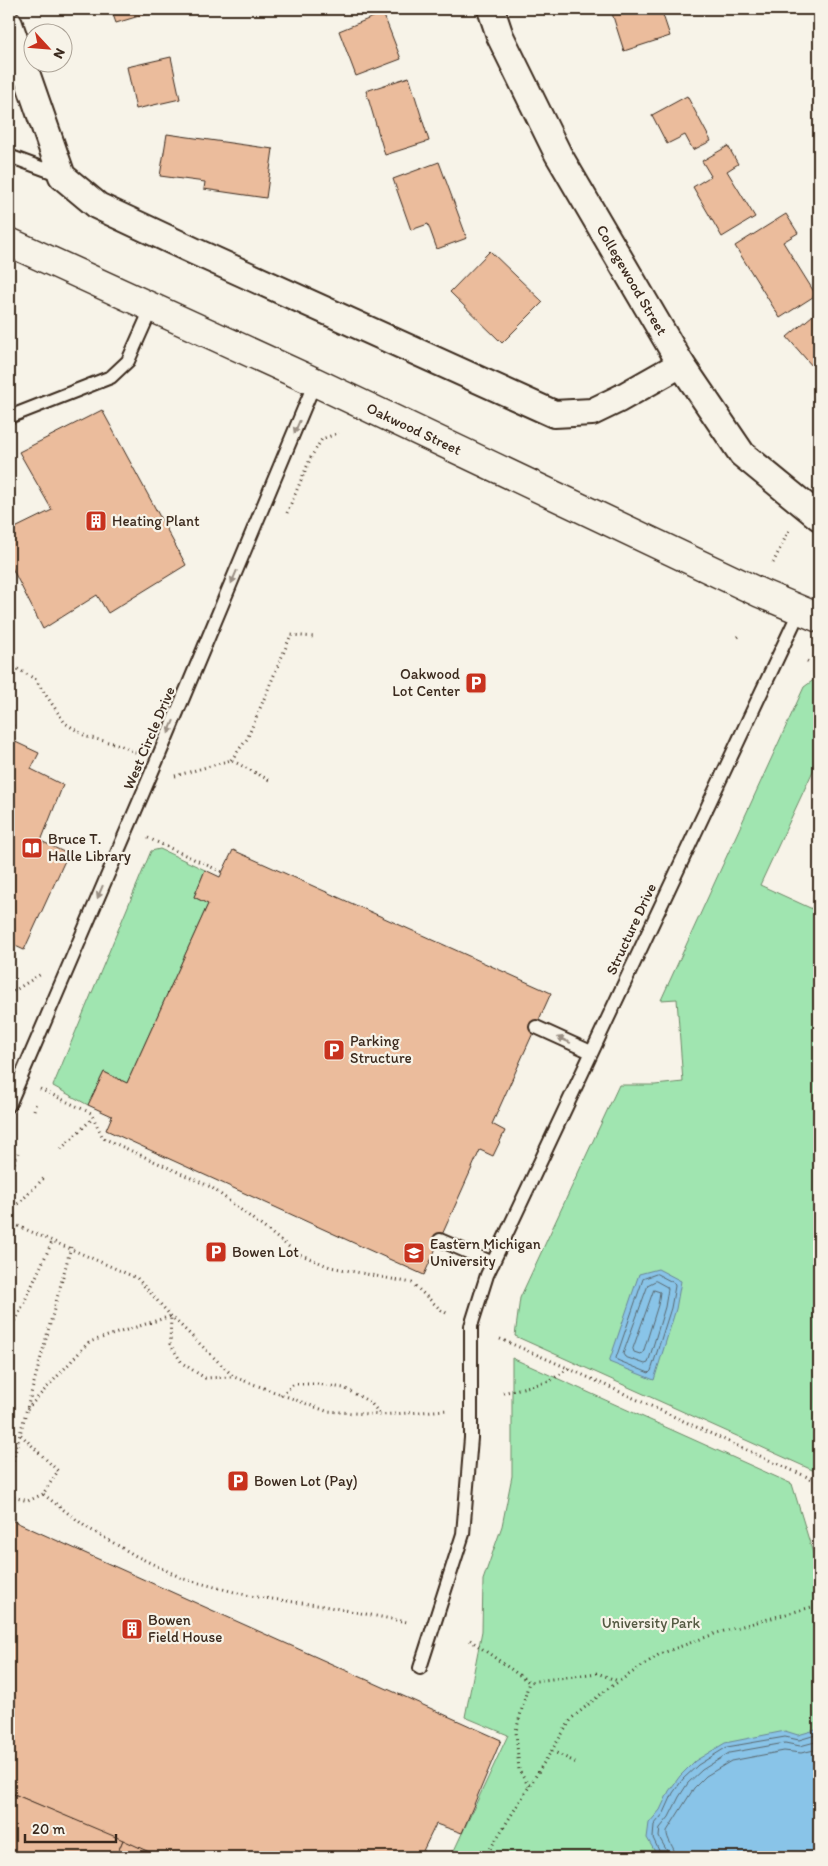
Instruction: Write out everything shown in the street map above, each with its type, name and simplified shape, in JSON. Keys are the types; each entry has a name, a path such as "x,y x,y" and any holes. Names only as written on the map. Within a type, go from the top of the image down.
{"street":[{"name":"Collegewood Street","path":"491,9 500,36 558,154 681,364 742,454 819,517"},
{"path":"9,24 62,176 98,206 554,414 592,412 620,399 681,364"},
{"name":"Oakwood Street","path":"9,242 315,382 760,593 810,614"}],"lane":[{"path":"9,156 62,176"},
{"path":"9,417 111,377 128,361 152,307"},
{"name":"West Circle Drive","path":"9,1105 160,753 315,382"},
{"name":"Structure Drive","path":"420,1668 463,1534 471,1438 471,1326 487,1275 592,1052 810,614"},
{"path":"536,1027 592,1052"},
{"path":"440,1240 493,1263"}],"path":[{"path":"773,563 791,526"},
{"path":"175,776 231,760 247,739 291,635 316,637"},
{"path":"807,661 812,663"},
{"path":"9,664 35,679 64,723 86,737 117,744 137,754"},
{"path":"231,760 271,780"},
{"path":"148,838 222,872"},
{"path":"9,994 44,973"},
{"path":"37,1087 91,1113 103,1138 211,1187 297,1253 330,1267 412,1283 441,1310 448,1314"},
{"path":"62,1149 93,1118"},
{"path":"9,1177 18,1153"},
{"path":"9,1209 19,1203 44,1178"},
{"path":"9,1222 52,1242 71,1247 137,1278 171,1316 234,1377 280,1396 326,1411 381,1415 447,1410"},
{"path":"9,1335 52,1242"},
{"path":"9,1490 10,1472 71,1247"},
{"path":"171,1316 170,1344 182,1362 204,1378 234,1377"},
{"path":"27,1410 89,1342 171,1316"},
{"path":"500,1339 569,1368 704,1432 819,1482"},
{"path":"503,1393 550,1381 569,1368"},
{"path":"280,1396 294,1384 317,1384 344,1388 370,1402 381,1415"},
{"path":"9,1496 28,1501 43,1494 58,1471 20,1434"},
{"path":"43,1494 86,1527 136,1556 184,1579 250,1596 324,1606 407,1622"},
{"path":"485,1857 572,1718 619,1681 660,1654 718,1633 819,1605"},
{"path":"470,1640 529,1682 597,1673 619,1681"},
{"path":"529,1682 516,1731 519,1771 529,1787"},
{"path":"552,1751 579,1764"}],"green space":[{"path":"819,676 819,758 760,885 819,912 819,1473 515,1336 520,1298 619,1085 655,1085 683,1082 677,999 661,1000 804,687"},
{"path":"160,849 205,870 194,897 208,904 127,1083 104,1072 88,1105 53,1086 151,851"},
{"name":"University Park","path":"512,1358 792,1484 819,1573 819,1857 451,1857 508,1735 465,1717 482,1631 483,1580 502,1526 512,1476"}],"water":[{"path":"658,1269 681,1281 676,1309 654,1380 609,1362 639,1274"},
{"path":"819,1729 819,1857 658,1857 647,1838 649,1823 660,1810 669,1791 680,1776 695,1761 725,1743 785,1731 798,1735"}],"building":[{"path":"111,9 159,9 159,10 116,23"},
{"path":"661,9 670,36 624,51 611,10"},
{"path":"383,13 401,59 356,76 339,31"},
{"path":"171,57 180,99 136,109 127,67"},
{"path":"409,77 429,141 385,155 366,91"},
{"path":"687,96 711,141 693,150 685,135 667,144 652,115"},
{"path":"167,134 273,149 266,198 204,189 205,182 160,176"},
{"path":"728,146 738,164 727,171 755,217 722,237 693,187 711,176 702,161"},
{"path":"439,162 467,238 437,249 428,224 411,230 393,179"},
{"path":"786,214 798,233 783,242 816,295 780,318 735,246"},
{"path":"490,251 543,302 502,343 450,292"},
{"path":"819,310 819,374 787,337"},
{"name":"Heating Plant","path":"102,410 186,565 108,613 97,595 43,629 9,562 9,531 52,510 19,452"},
{"path":"9,723 14,725 9,735"},
{"name":"Bruce T. Halle Library","path":"9,739 39,753 31,769 63,785 41,841 68,854 24,950 9,943"},
{"name":"Parking Structure","path":"233,850 551,993 492,1124 505,1131 493,1156 480,1150 424,1275 106,1130 112,1116 88,1105 104,1072 127,1083 208,904 194,897 205,870 220,877"},
{"name":"Bowen Field House","path":"9,1519 501,1740 462,1833 436,1824 420,1857 160,1857 9,1792"},
{"path":"9,1792 123,1840 116,1857 9,1857"},
{"path":"123,1840 160,1857 116,1857"}],"place":[{"name":"Heating Plant","path":"96,521"},
{"name":"Oakwood Lot Center","path":"476,683"},
{"name":"Bruce T. Halle Library","path":"32,848"},
{"name":"Parking Structure","path":"334,1050"},
{"name":"Bowen Lot","path":"216,1252"},
{"name":"Eastern Michigan University","path":"414,1253"},
{"name":"Bowen Lot (Pay)","path":"238,1481"},
{"name":"Bowen Field House","path":"132,1629"}]}
